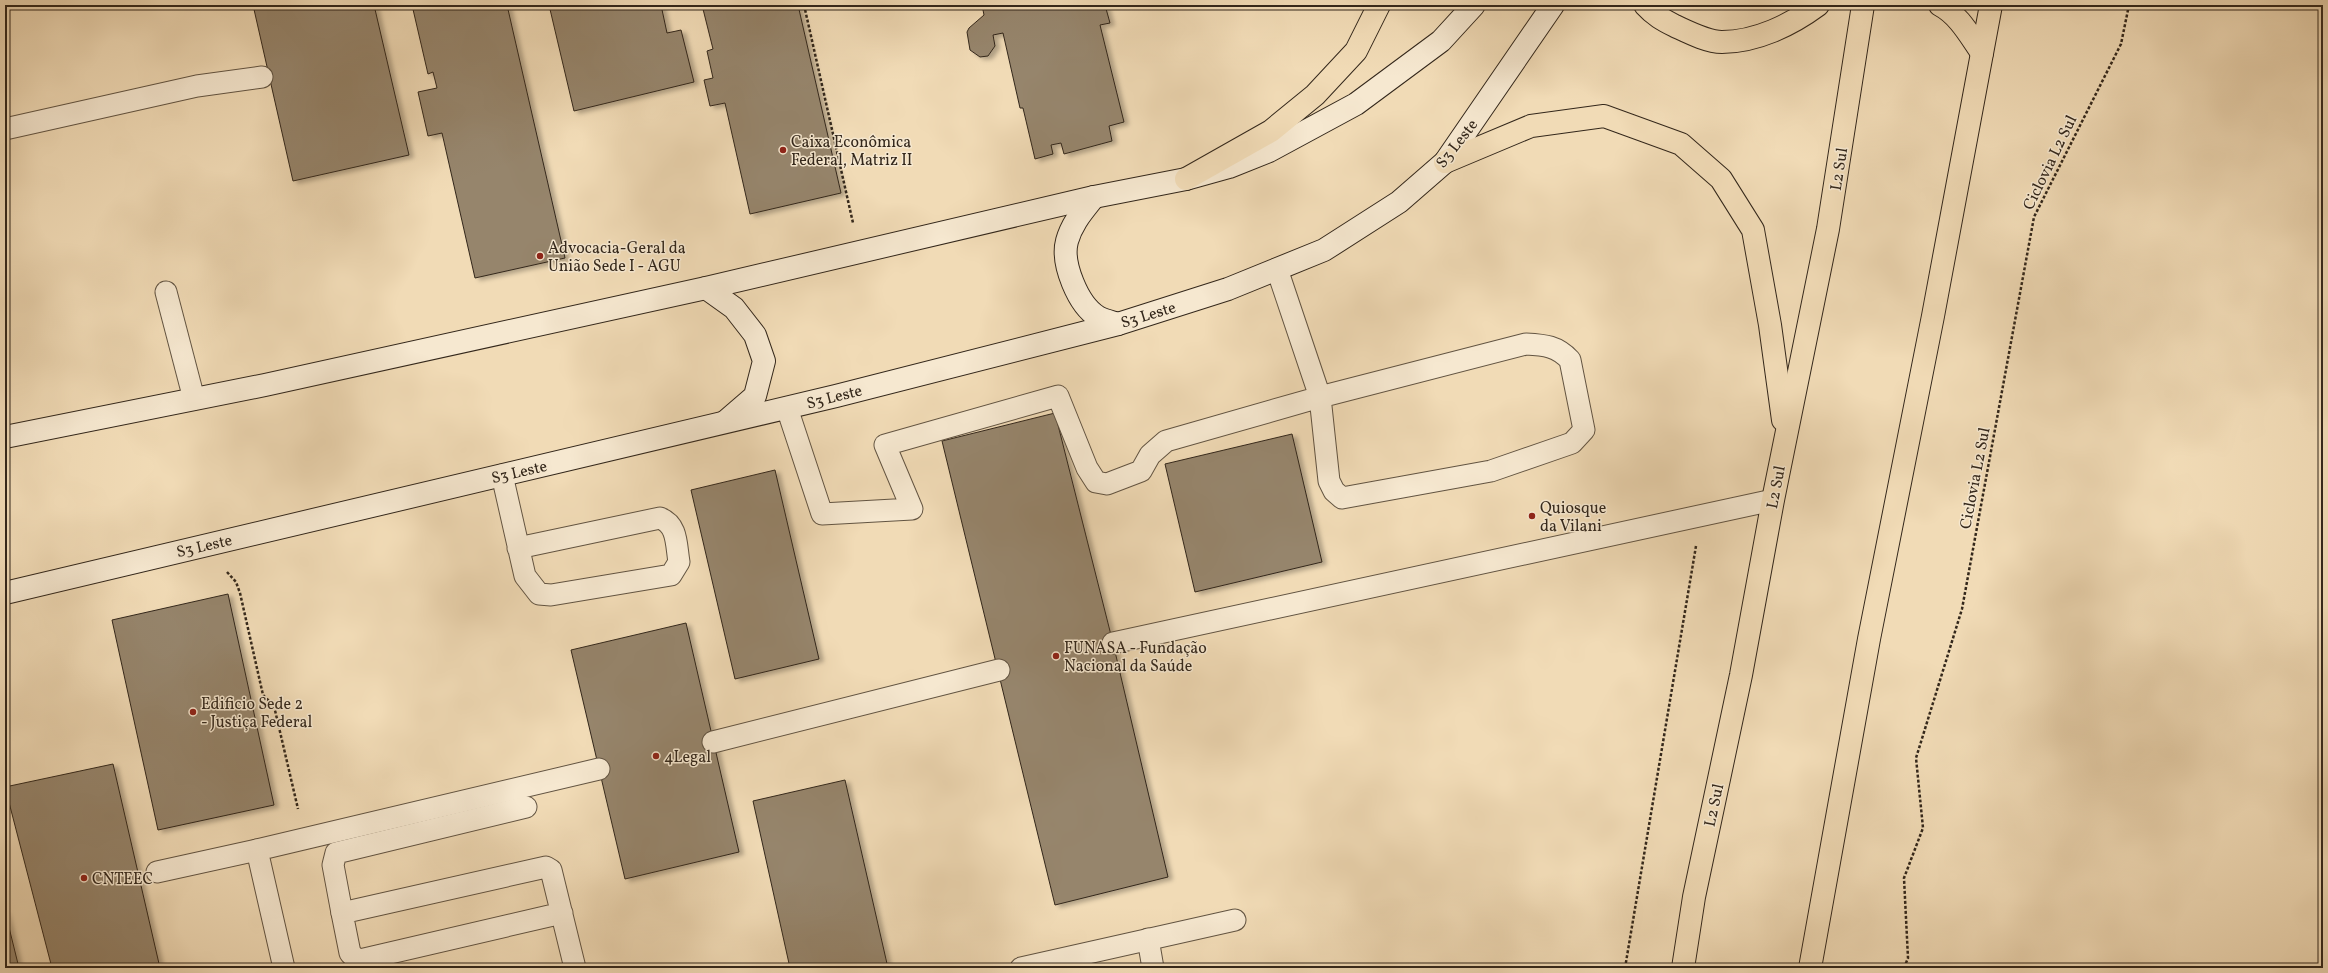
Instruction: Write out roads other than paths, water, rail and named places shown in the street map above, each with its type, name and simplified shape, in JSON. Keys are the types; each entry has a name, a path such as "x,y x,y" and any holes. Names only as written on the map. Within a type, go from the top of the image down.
{"main road":[{"path":"1186,179 1270,131 1315,96 1356,51 1379,5"},
{"path":"5,437 194,399 706,288 1094,197 1186,179 1229,167 1269,151 1356,104 1441,41 1474,5"},
{"name":"S3 Leste","path":"5,593 787,408 1118,324 1228,289 1324,250 1398,202 1445,162 1553,5"},
{"path":"1645,5 1655,16 1686,32 1721,42 1757,37 1802,17 1818,5"},
{"path":"1940,5 1948,9 1964,26 1982,53"},
{"path":"1810,968 1869,639 1933,316 1990,5"},
{"name":"L2 Sul","path":"1683,968 1694,897 1741,675 1773,500 1828,229 1867,9"},
{"path":"1445,162 1531,126 1604,116 1681,144 1721,179 1753,230 1770,324 1786,436"},
{"path":"1094,197 1075,221 1066,242 1068,272 1083,304 1098,317 1118,324"},
{"path":"706,288 734,308 755,335 764,361 755,396 722,424"}],"lane":[{"path":"5,129 197,86 262,77"},
{"path":"787,408 822,514 912,508 885,446 1058,396 1087,468 1096,482 1107,484 1141,471 1150,455 1166,441 1320,396 1526,344 1552,346 1563,352 1570,360 1584,430 1572,443 1492,471 1342,498 1334,491 1329,481 1320,396 1277,270"},
{"path":"166,292 194,399"},
{"path":"502,475 518,548 525,576 539,594 550,594 671,575 679,562 674,528 668,521 660,518 518,548"},
{"path":"1113,643 1773,500"},
{"path":"713,742 999,670"},
{"path":"157,872 305,839 599,769"},
{"path":"526,807 336,853 333,865 350,953 355,958 360,960 562,913"},
{"path":"257,850 284,968"},
{"path":"342,913 546,867 551,870 575,968"},
{"path":"1021,968 1235,920"},
{"path":"1148,939 1153,968"}],"place":[{"name":"Caixa Econômica Federal, Matriz II","path":"783,150"},
{"name":"Advocacia-Geral da União Sede I - AGU","path":"540,256"},
{"name":"Quiosque da Vilani","path":"1532,516"},
{"name":"FUNASA - Fundação Nacional da Saúde","path":"1056,656"},
{"name":"Edificio Sede 2 - Justiça Federal","path":"193,712"},
{"name":"4Legal","path":"656,756"},
{"name":"CNTEEC","path":"84,878"}]}
